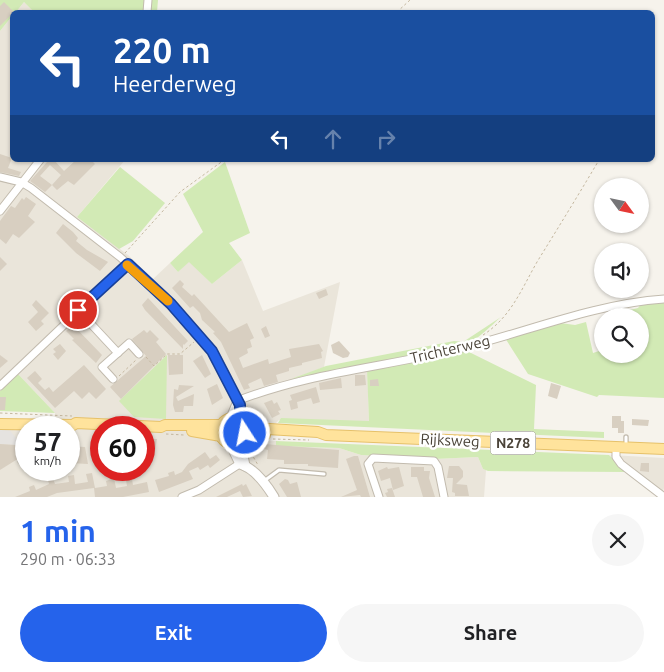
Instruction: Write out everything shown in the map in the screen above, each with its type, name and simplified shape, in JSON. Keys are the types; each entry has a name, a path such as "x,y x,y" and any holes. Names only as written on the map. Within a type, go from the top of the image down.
{"main road":[{"name":"Rijksweg","path":"0,418 15,419"},
{"name":"Rijksweg","path":"80,423 162,430 252,428 318,432 326,435 664,449"},
{"name":"Rijksweg","path":"0,424 15,425"},
{"name":"Rijksweg","path":"198,428 221,436"},
{"path":"221,436 237,428"},
{"name":"N278","path":"221,436 230,443 236,443 237,428"}],"street":[{"path":"0,211 38,162"},
{"path":"0,177 21,182 128,264 171,304 200,336 214,354 240,406 237,428 243,464"},
{"path":"0,386 128,264"},
{"name":"Trichterweg","path":"236,401 323,374 457,349 602,307 664,299"},
{"path":"78,310 118,353"},
{"path":"114,379 102,367 129,343 141,355"},
{"path":"230,443 243,464 263,482 274,497"},
{"path":"621,448 616,457 621,464 664,497"},
{"path":"379,497 368,464 373,458 434,461 438,467 444,497"},
{"path":"182,497 200,494 243,464"}],"lane":[{"path":"621,448 626,436"},
{"path":"263,482 279,470 324,474"}],"path":[{"path":"399,10 410,0"},
{"path":"126,251 180,192 221,162"},
{"path":"481,336 501,321 517,300 598,162"},
{"path":"114,379 141,355 154,366 167,354 180,354 200,336"},
{"path":"162,430 198,428"},
{"path":"268,439 311,440"}],"shaded area":[{"path":"24,2 32,10 18,10"},
{"path":"10,18 10,162 123,162 77,217 128,255 153,279 170,263 178,272 189,261 212,284 242,260 263,311 340,282 324,367 295,378 367,363 369,422 279,420 275,424 251,421 243,413 232,410 215,421 214,439 222,448 231,451 256,442 276,441 277,446 339,448 361,455 434,459 478,457 483,469 486,470 484,497 0,497 0,429 15,430 15,481 80,481 80,416 55,416 55,413 17,373 0,391 0,31"},
{"path":"0,429 9,429 15,437 15,445 0,444"},
{"path":"610,455 664,458 664,488 661,497 658,497"}],"green space":[{"path":"0,0 158,0 157,10 32,10 24,2 18,10 10,10 10,18 0,31"},
{"path":"225,162 250,233 229,243 242,260 212,284 189,262 178,272 170,263 203,232 183,194"},
{"path":"120,167 165,203 133,241 119,249 77,217"},
{"path":"664,301 664,398 599,395 597,397 528,374 505,338 560,323 575,325 586,322 594,353 594,363 649,363 649,308 638,308 642,303"},
{"path":"501,317 477,338 463,346 291,379 326,366 454,341 463,342"},
{"path":"463,349 536,385 534,429 604,432 604,438 278,423 281,418 369,421 367,370"},
{"path":"167,355 166,419 155,418 155,416 133,416 119,401"},
{"path":"17,373 55,413 0,411 0,391"},
{"path":"233,423 239,425 241,431 239,437 233,439 227,437 225,431 227,425"},
{"path":"276,441 609,455 627,472 488,471 483,469 478,457 434,459 361,455 339,448 276,446"}],"building":[{"path":"4,2 12,10 10,10 10,16 0,26 0,6"},
{"path":"0,154 10,157 8,168 21,172 19,176 0,172"},
{"path":"47,162 56,162 64,171 74,162 93,162 95,164 74,185 68,181 57,190 52,185 45,192 30,181","holes":["50,165 61,175 52,185 40,176"]},
{"path":"26,197 36,204 28,216 35,222 19,238 13,234 6,244 0,239 0,221 11,206 15,208 22,198 24,200"},
{"path":"63,224 78,238 76,241 108,262 100,271 76,253 56,233"},
{"path":"0,257 7,264 0,271"},
{"path":"180,280 184,284 182,287 192,296 194,294 229,332 247,323 254,338 250,340 252,347 247,349 248,353 239,358 243,368 268,359 269,364 291,357 289,349 319,344 323,351 321,352 322,358 302,363 302,365 289,368 289,371 276,375 278,382 264,386 261,378 248,384 250,388 244,390 221,342 213,333 215,332 202,320 200,313 193,306 190,308 172,288"},
{"path":"326,289 328,295 319,299 316,293"},
{"path":"148,298 188,341 183,344 183,349 145,310 142,305"},
{"path":"36,300 49,313 41,321 44,324 36,331 28,322 38,312 32,305"},
{"path":"73,325 102,355 96,363 72,340 74,339 66,331"},
{"path":"266,326 270,336 265,338 261,329"},
{"path":"144,330 147,333 150,330 159,339 156,342 166,354 121,399 110,387 146,356 132,339"},
{"path":"339,341 350,353 348,357 343,358 333,353 331,345"},
{"path":"60,344 66,351 58,360 53,354 56,352 53,349"},
{"path":"0,355 8,361 0,368"},
{"path":"168,355 183,355 183,374 169,375"},
{"path":"202,355 211,374 205,378 193,361"},
{"path":"84,365 106,389 96,399 89,392 82,399 74,391 55,408 27,378 35,371 42,379 38,383 45,390 49,387 53,392"},
{"path":"355,375 365,375 366,385 355,386"},
{"path":"341,378 342,388 320,390 319,383"},
{"path":"378,379 379,386 370,386 370,380"},
{"path":"551,383 561,386 557,399 548,396"},
{"path":"217,384 223,398 212,405 207,389"},
{"path":"179,385 194,386 176,397 178,401 194,394 193,406 184,406 183,412 175,412 173,405 174,389 178,390"},
{"path":"316,387 320,402 313,404 311,398 297,402 298,408 291,410 289,401 292,400 290,395"},
{"path":"0,397 6,397 5,410 0,410"},
{"path":"272,400 274,404 277,402 281,410 278,411 280,414 272,418 264,403"},
{"path":"612,416 621,416 621,421 624,421 624,433 618,433 618,428 612,428"},
{"path":"632,419 649,420 648,426 632,425"},
{"path":"0,444 15,445 15,461 0,470"},
{"path":"264,444 339,450 338,468 308,466 308,464 284,464 284,460 267,459 268,450 264,449"},
{"path":"80,447 85,447 88,464 80,464"},
{"path":"205,452 210,459 216,455 220,460 210,468 208,465 200,470 198,467 189,471 193,479 159,492 155,480 169,476 168,473 174,471 175,475 182,472 188,464"},
{"path":"358,456 370,497 361,497 360,495 341,497 357,490 346,459"},
{"path":"641,463 649,463 649,472 640,471"},
{"path":"449,466 459,466 463,471 463,477 456,484 467,485 469,496 455,496 455,493 452,492 453,478 447,478"},
{"path":"387,467 388,469 399,467 404,486 393,490 390,478 381,481 378,471"},
{"path":"411,467 424,467 424,471 430,471 429,478 435,497 423,497 417,477 411,477"},
{"path":"90,473 90,481 94,481 95,488 107,486 106,481 115,481 116,488 127,486 126,481 132,481 133,485 147,482 149,492 123,497 95,497 94,488 57,493 47,497 15,497 30,491 29,487 34,485 36,490 49,484 48,481 54,481 55,484 69,481 75,481 75,484 88,482 86,474"},
{"path":"285,479 290,484 297,482 301,497 287,497 279,484"},
{"path":"242,484 243,486 246,484 252,496 243,497 240,491 227,497 216,497"},
{"path":"392,488 395,497 387,497 385,493 388,492 387,489"}],"slow traffic":[{"path":"127,265 168,301"}],"route":[{"path":"78,310 128,264 171,304 212,351 236,401 240,405 240,418 245,428 245,433"}]}
